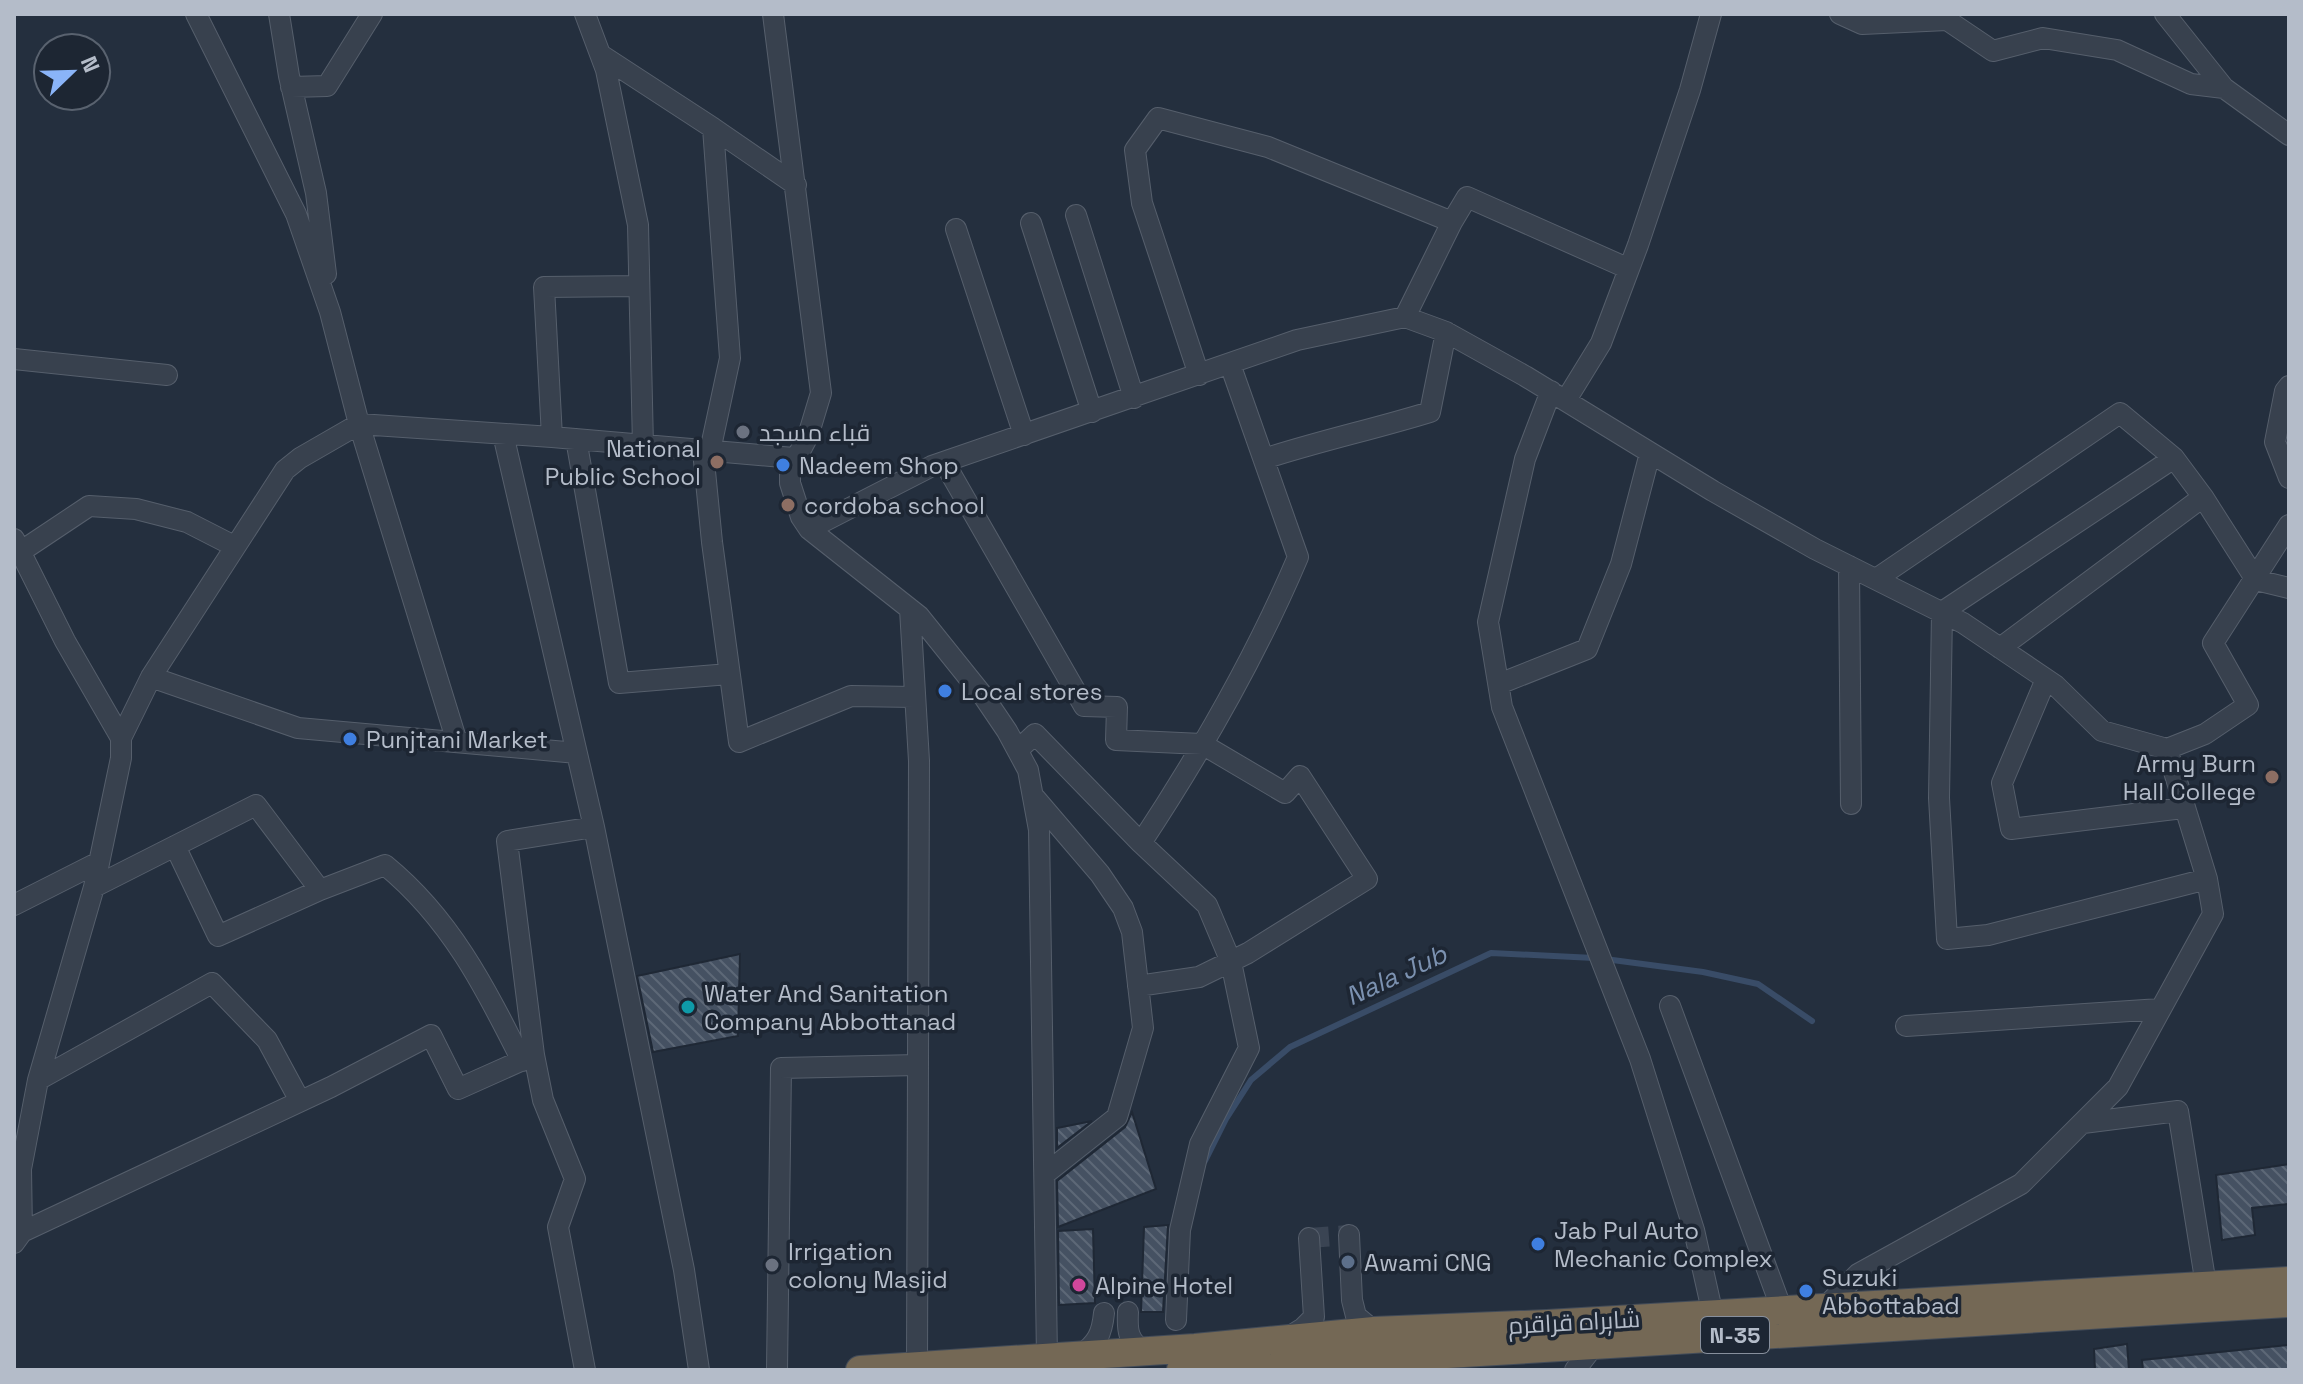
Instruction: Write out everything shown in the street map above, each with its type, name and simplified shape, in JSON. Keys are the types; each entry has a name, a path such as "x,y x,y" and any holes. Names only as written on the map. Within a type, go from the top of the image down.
{"highway":[{"name":"شاہراہ قراقرم","path":"860,1370 1150,1350 1195,1364 1293,1357 1430,1362 1546,1335 1713,1315 2289,1281"},
{"name":"شاہراہ قراقرم","path":"1293,1357 1374,1331 1546,1335 1596,1343 2289,1303"}],"street":[{"path":"196,14 296,214 330,312 359,424 457,742"},
{"path":"279,14 291,87 316,193 330,312"},
{"path":"291,87 327,86 372,14"},
{"path":"585,14 606,70 638,225 643,446"},
{"path":"773,14 821,393 808,436 790,470 790,483 801,517 809,529 919,616 984,697 1018,750 1028,770 1035,798 1039,830 1047,1358"},
{"path":"1711,14 1638,245 1601,343 1558,396 1525,459 1488,622 1502,707 1640,1059 1694,1230 1713,1315"},
{"path":"1840,14 1862,24 1893,18 1947,20 1993,51 2043,38 2117,50 2191,84 2224,88"},
{"path":"2165,14 2224,88 2289,135"},
{"path":"601,55 796,185"},
{"path":"1199,375 1142,203 1135,150 1158,118 1268,147 1452,222"},
{"path":"713,128 730,358 706,451 739,742 851,696 915,697"},
{"path":"1405,317 1467,197 1627,268"},
{"path":"1076,215 1134,398"},
{"path":"1031,223 1092,412"},
{"path":"956,229 1024,435"},
{"path":"552,437 544,287 639,286"},
{"path":"809,529 944,462 1297,340 1405,317 1446,332 1738,506 1942,612 2046,679 2102,731 2167,749 2205,734 2248,705 2213,643 2289,525"},
{"path":"1264,459 1430,412 1446,332"},
{"path":"14,359 167,375"},
{"path":"1141,843 1176,790 1270,622 1298,557 1230,364"},
{"path":"2289,386 2285,391 2275,442 2289,478"},
{"path":"1876,579 2120,413 2174,458 2256,580 2289,588"},
{"path":"528,1058 458,1089 431,1035 18,1238 18,1161 94,887 121,758 121,738 151,677 285,470 359,424 794,458"},
{"path":"503,434 594,827 684,1270 699,1370"},
{"path":"576,439 619,683 729,674"},
{"path":"1499,684 1587,649 1621,564 1650,453"},
{"path":"1942,612 2174,458"},
{"path":"944,462 1084,706 1117,707 1116,740 1202,744 1285,793 1300,776 1367,879 1231,962 1199,977 1138,986"},
{"path":"2000,648 2203,497"},
{"path":"121,738 65,641 17,546 89,506 136,509 187,522 234,546"},
{"path":"1849,566 1851,804"},
{"path":"910,609 919,761 917,1366"},
{"path":"1942,612 1939,798 1947,939 1988,935 2207,879"},
{"path":"151,677 298,728 577,753"},
{"path":"2046,679 2002,783 2011,829 2183,808"},
{"path":"1018,750 1035,734 1141,843 1207,905 1231,962 1249,1048 1200,1144 1180,1230 1176,1320"},
{"path":"1824,1308 1858,1274 2021,1184 2118,1087 2213,914 2207,879 2167,749"},
{"path":"1035,798 1100,874 1123,908 1132,932 1143,1028 1117,1117 1045,1174"},
{"path":"94,887 256,805 320,890"},
{"path":"528,1058 507,841 594,827"},
{"path":"175,846 218,936 320,890 385,865 415,889 478,974 528,1058 575,1179 558,1227 585,1370"},
{"path":"14,905 99,862"},
{"path":"38,1080 212,983 267,1040 300,1101"},
{"path":"1670,1006 1782,1310"},
{"path":"1906,1026 2160,1009"},
{"path":"777,1370 781,1068 918,1065"},
{"path":"2083,1123 2178,1111 2206,1285"},
{"path":"1349,1235 1352,1300 1356,1316 1374,1331"},
{"path":"1293,1357 1303,1328 1314,1317 1309,1238"},
{"path":"1128,1312 1127,1330 1131,1342 1150,1350"},
{"path":"1081,1355 1093,1346 1102,1332 1104,1313"},
{"path":"1575,1370 1596,1343"}],"building":[{"name":"Water And Sanitation Company Abbottanad","path":"740,954 738,1036 653,1052 637,976"},
{"path":"1132,1112 1156,1189 1058,1227 1057,1181 1125,1127"},
{"path":"1092,1121 1057,1148 1057,1128"},
{"path":"2289,1164 2289,1204 2252,1208 2255,1235 2222,1240 2216,1175"},
{"path":"1168,1225 1163,1312 1141,1312 1144,1227"},
{"path":"1093,1229 1095,1303 1059,1305 1058,1231"},
{"path":"2127,1344 2129,1370 2095,1370 2094,1349"},
{"path":"2289,1345 2289,1370 2143,1370 2142,1360"}],"waterway":[{"name":"Nala Jub","path":"1205,1161 1226,1119 1251,1080 1290,1047 1491,953 1594,958"},
{"name":"Nala Jub","path":"1605,959 1703,972 1758,984 1812,1021"}],"tunnel":[{"path":"1309,1238 1349,1235"}],"place":[{"name":"قباء مسجد","path":"743,432"},
{"name":"National Public School","path":"717,462"},
{"name":"Nadeem Shop","path":"783,465"},
{"name":"cordoba school","path":"788,505"},
{"name":"Local stores","path":"945,691"},
{"name":"Punjtani Market","path":"350,739"},
{"name":"Army Burn Hall College","path":"2272,777"},
{"name":"Water And Sanitation Company Abbottanad","path":"688,1007"},
{"name":"Jab Pul Auto Mechanic Complex","path":"1538,1244"},
{"name":"Awami CNG","path":"1348,1262"},
{"name":"Irrigation colony Masjid","path":"772,1265"},
{"name":"Alpine Hotel","path":"1079,1285"},
{"name":"Suzuki Abbottabad","path":"1806,1291"}]}
